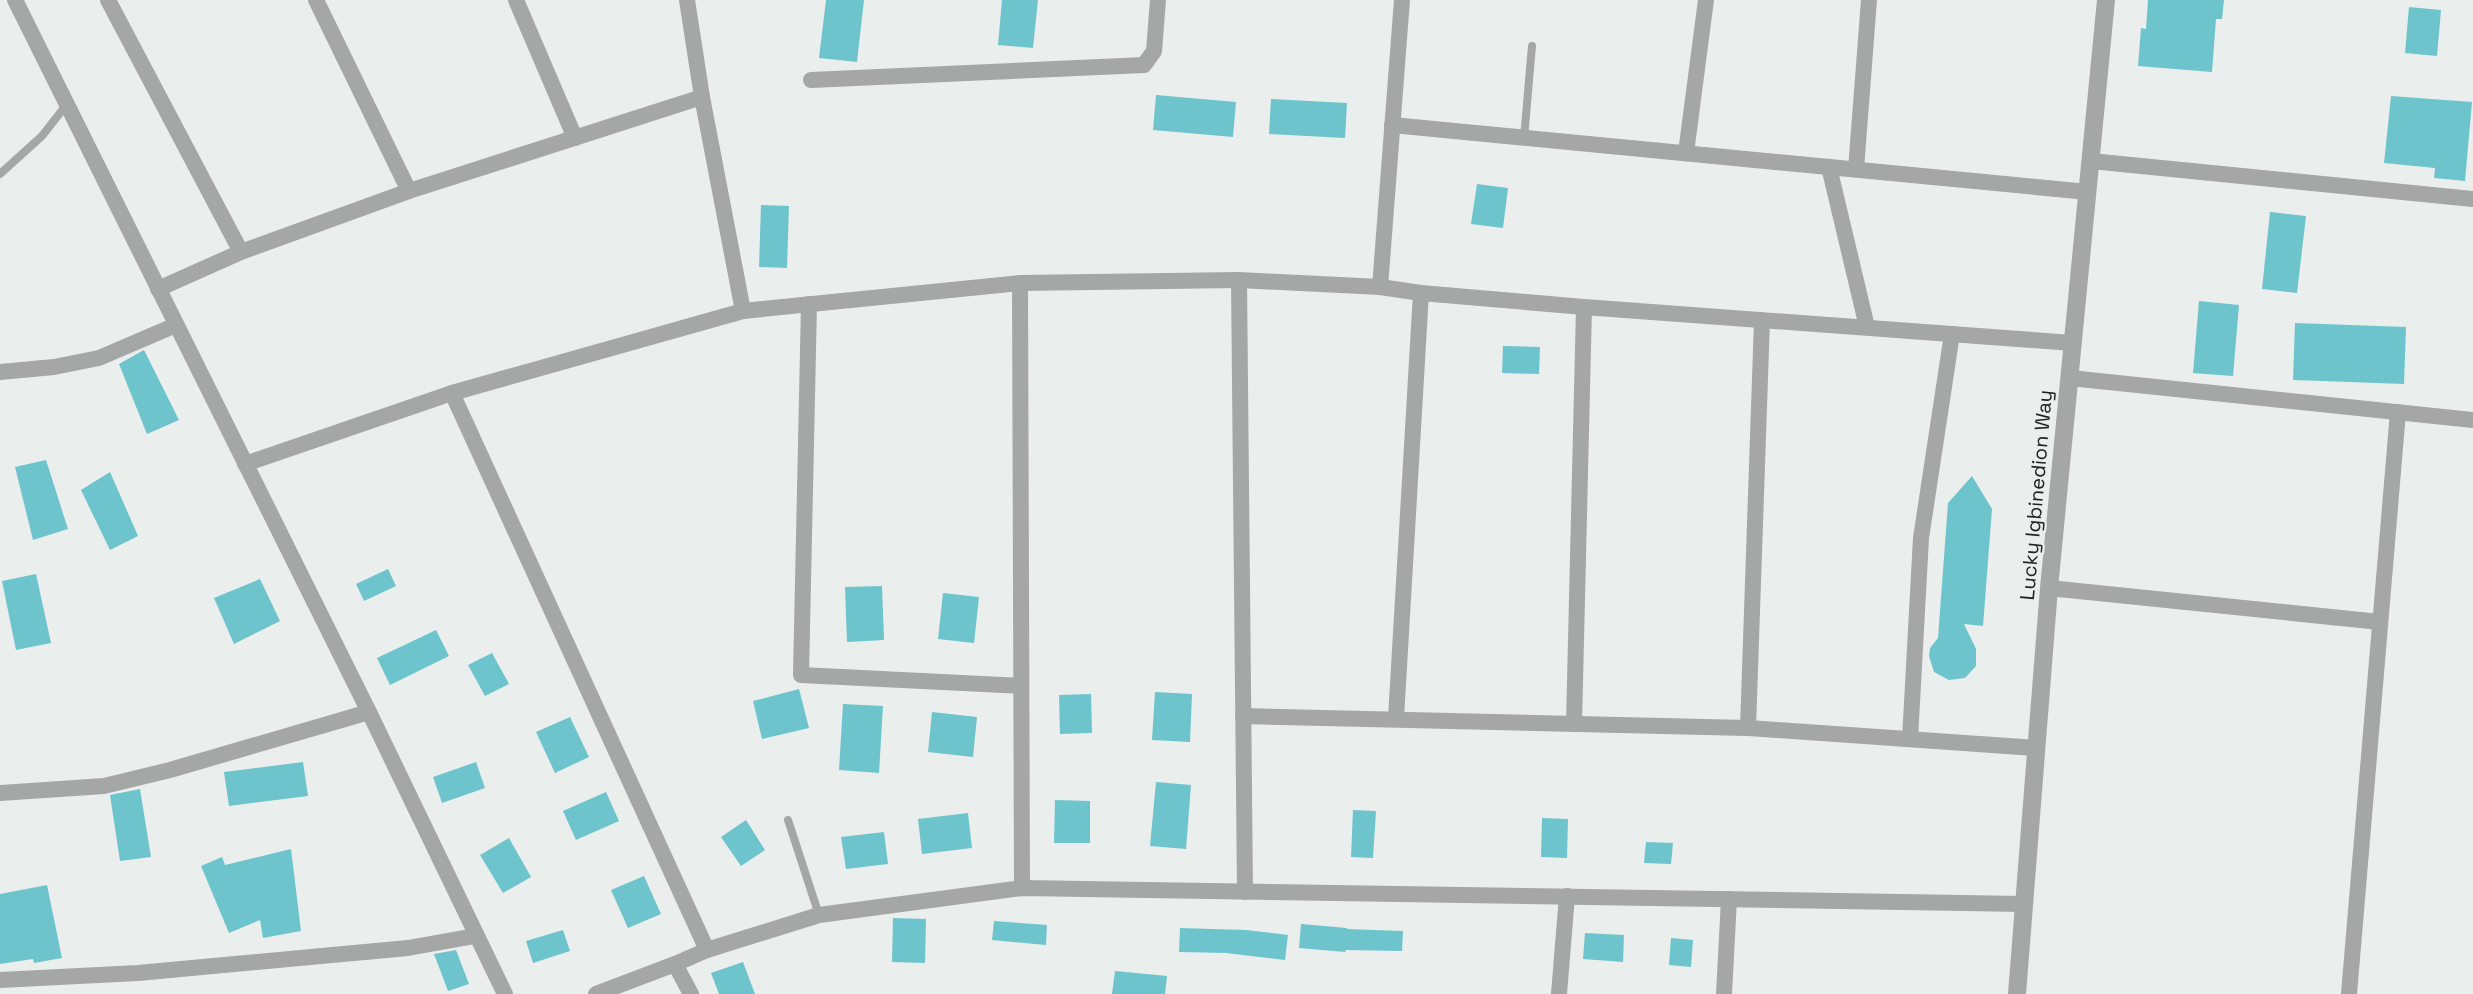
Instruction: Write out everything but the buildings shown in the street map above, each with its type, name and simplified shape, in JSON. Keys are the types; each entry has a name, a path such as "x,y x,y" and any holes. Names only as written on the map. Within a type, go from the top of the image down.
{"street":[{"path":"15,0 369,712 475,936 505,994"},
{"path":"108,0 241,252"},
{"path":"316,0 410,190"},
{"path":"516,0 575,138"},
{"path":"687,0 702,97 743,311"},
{"path":"811,80 1144,65 1154,51 1158,0"},
{"path":"1380,286 1402,0"},
{"path":"1686,153 1706,0"},
{"path":"1856,170 1869,0"},
{"name":"Lucky Igbinedion Way","path":"2017,994 2049,588 2106,0"},
{"path":"158,289 241,252 410,190 702,97"},
{"path":"1392,125 2088,192"},
{"path":"2091,161 2473,199"},
{"path":"1829,167 1867,327"},
{"path":"1239,280 1245,892"},
{"path":"245,464 452,393 743,311 1020,283 1239,280 1380,286 1421,293 1584,307 2073,343"},
{"path":"1020,283 1022,888"},
{"path":"1396,718 1421,293"},
{"path":"809,304 801,675 1021,686"},
{"path":"1574,724 1584,307"},
{"path":"1749,728 1762,320"},
{"path":"0,372 54,368 99,357 176,325"},
{"path":"1910,739 1921,538 1952,334"},
{"path":"2070,378 2398,412 2473,415"},
{"path":"452,393 707,950"},
{"path":"2349,994 2398,412"},
{"path":"2049,588 2380,622"},
{"path":"0,793 104,786 171,770 369,712"},
{"path":"1243,716 1749,728 2036,748"},
{"path":"596,994 707,950 819,915 1022,888 2024,903"},
{"path":"1558,994 1567,897"},
{"path":"1724,994 1729,899"},
{"path":"0,980 138,973 408,948 475,936"},
{"path":"675,964 691,994"}],"lane":[{"path":"1524,138 1532,46"},
{"path":"0,174 42,135 66,104"},
{"path":"788,820 819,915"}]}
